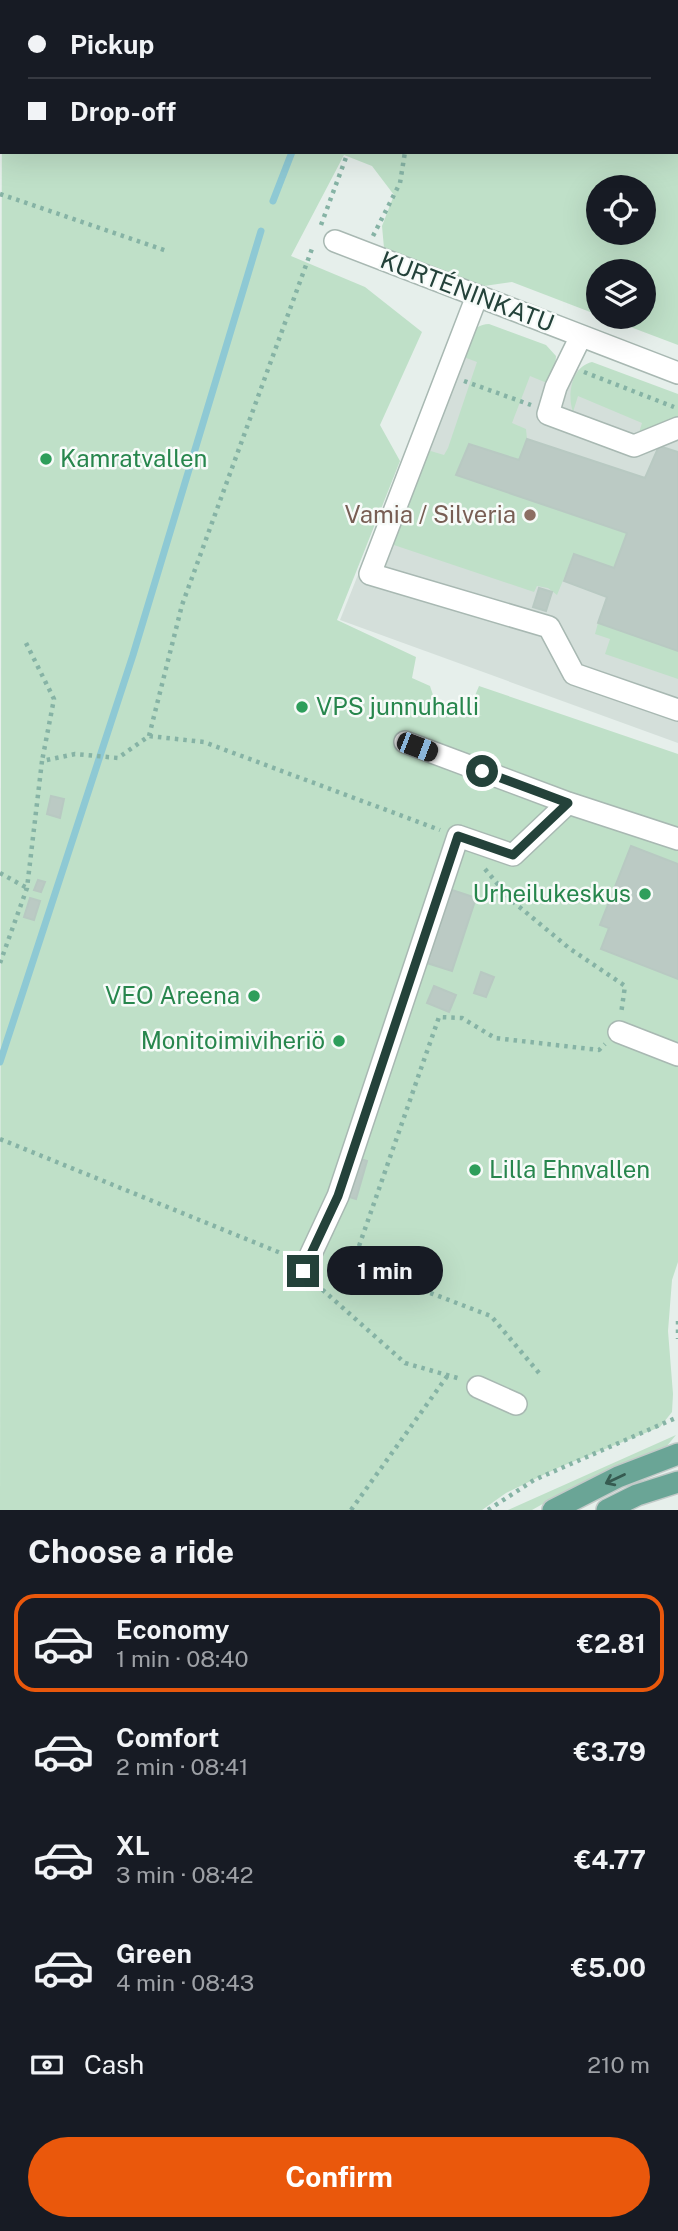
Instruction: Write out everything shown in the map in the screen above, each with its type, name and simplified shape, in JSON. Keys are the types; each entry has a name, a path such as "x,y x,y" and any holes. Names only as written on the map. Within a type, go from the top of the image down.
{"main road":[{"path":"553,1510 618,1477 678,1454"},
{"path":"607,1510 637,1495 678,1482"}],"street":[{"name":"KURTÉNINKATU","path":"335,241 678,373"},
{"path":"477,296 370,574 549,627 574,674 678,710"},
{"path":"581,336 566,365 548,414 634,446 678,428"},
{"path":"405,742 568,803 678,839"},
{"path":"303,1271 338,1196 458,836 513,855 568,803"},
{"path":"619,1032 678,1055"},
{"path":"478,1387 516,1404"}],"path":[{"path":"42,761 75,754 118,758 149,736 182,605 347,154"},
{"path":"365,252 400,183 405,154"},
{"path":"0,194 167,251"},
{"path":"566,365 678,408"},
{"path":"447,375 521,400 548,414"},
{"path":"0,962 27,888 42,761 54,699 26,643"},
{"path":"149,736 204,742 458,836"},
{"path":"484,868 521,908 569,948 625,986 619,1032 599,1050 495,1038 462,1018 439,1017 351,1269 433,1294 491,1316 539,1373"},
{"path":"0,873 27,888"},
{"path":"0,1139 285,1254 405,1363 449,1374 478,1387"},
{"path":"678,1321 678,1339"},
{"path":"351,1510 449,1374"},
{"path":"488,1510 534,1480 678,1417"}],"shaded area":[{"name":"Vamia / Silveria","path":"459,321 678,410 678,743 340,620"}],"green space":[{"name":"Monitoimiviheriö","path":"2,154 678,154 678,345 636,329 656,329 656,259 586,259 586,310 512,282 477,287 384,248 382,226 394,195 372,166 344,155 291,256 365,287 422,332 380,425 400,461 337,620 416,657 412,678 430,686 435,701 482,716 469,710 479,686 678,754 678,1262 672,1280 668,1331 672,1412 660,1427 560,1467 506,1493 482,1510 0,1510"},
{"path":"489,324 546,345 556,356 555,368 547,383 530,376 512,423 526,429 527,439 519,460 469,444 456,474 627,533 614,568 574,554 557,595 548,588 537,586 534,592 388,543 424,449 444,455 448,448 477,362 461,356 473,331"},
{"path":"592,362 678,394 678,418 638,436 642,423 578,396 573,412 570,398 572,382 579,370"},
{"path":"598,623 678,651 678,679 605,654 610,639 595,634"},
{"path":"676,1435 666,1447 562,1493 532,1510 508,1510"}],"building":[{"path":"527,439 645,478 659,446 678,452 678,651 598,623 607,597 564,581 574,554 614,568 627,533 456,475 469,444 519,460"},
{"path":"539,588 552,592 546,611 533,607"},
{"path":"51,796 64,799 60,818 47,814"},
{"name":"Urheilukeskus","path":"631,846 678,864 678,979 601,949 609,928 600,925"},
{"path":"38,880 45,882 41,892 34,890"},
{"path":"452,890 476,898 452,971 427,963"},
{"path":"30,898 40,901 34,920 24,917"},
{"path":"481,972 494,977 486,997 474,993"},
{"path":"434,986 456,995 449,1012 427,1003"},
{"path":"357,1158 367,1161 356,1199 346,1196"}],"waterway":[{"path":"273,201 291,154"},
{"path":"0,1062 133,655 261,231"}],"place":[{"name":"Kamratvallen","path":"46,459"},
{"name":"Vamia / Silveria","path":"530,515"},
{"name":"VPS junnuhalli","path":"302,707"},
{"name":"Urheilukeskus","path":"645,894"},
{"name":"VEO Areena","path":"254,996"},
{"name":"Monitoimiviheriö","path":"339,1041"},
{"name":"Lilla Ehnvallen","path":"475,1170"}],"route":[{"path":"303,1271 338,1196 458,836 513,855 568,803 482,771"}]}
